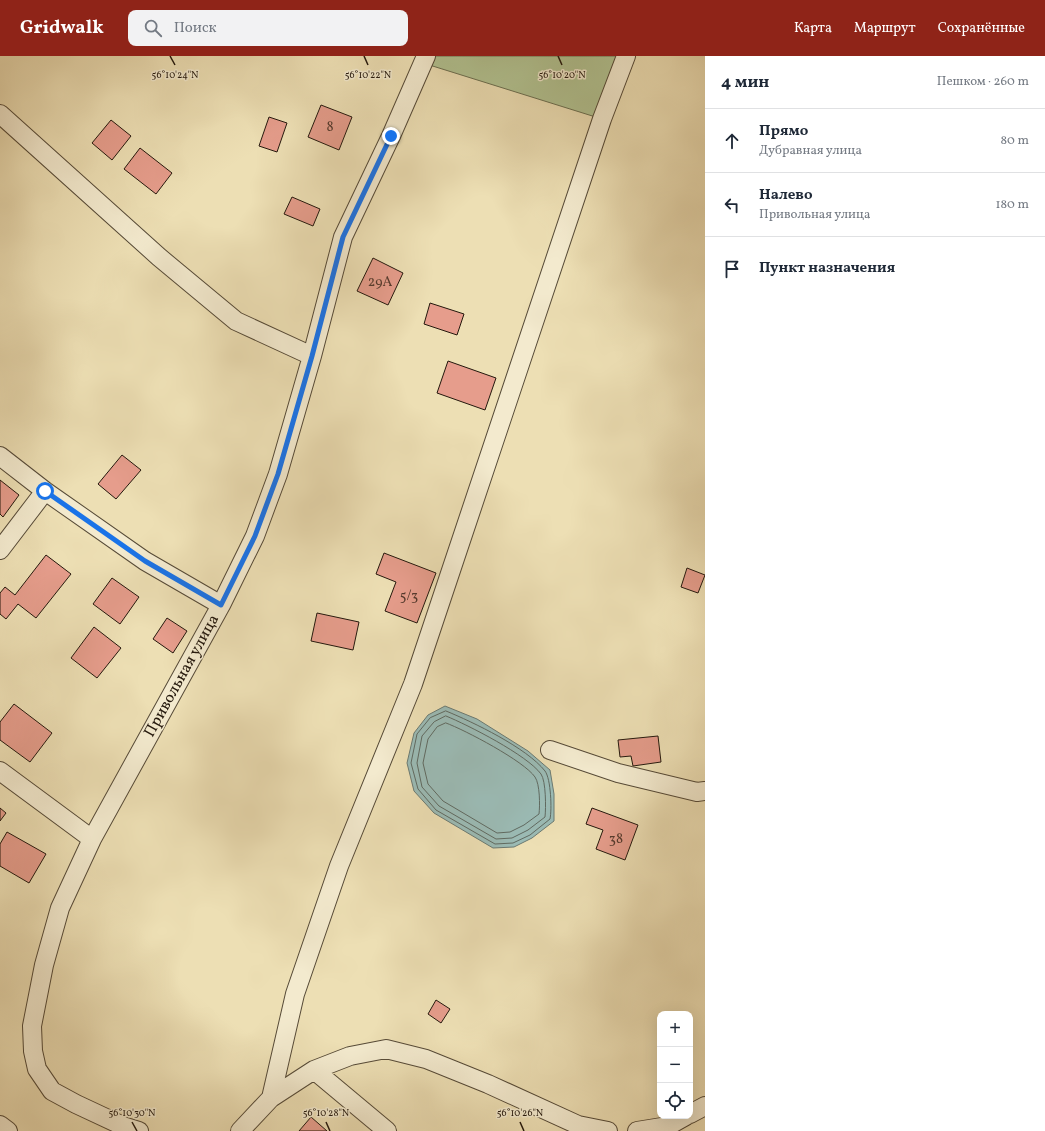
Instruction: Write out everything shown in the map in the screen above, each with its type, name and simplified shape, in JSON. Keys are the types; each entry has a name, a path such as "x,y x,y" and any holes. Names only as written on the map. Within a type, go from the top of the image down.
{"street":[{"name":"Привольная улица","path":"139,1131 123,1126 52,1091 37,1069 33,1051 32,1026 44,965 60,908 92,839 221,605 255,536 278,474 312,356 343,237 391,136 426,56"},
{"path":"271,1098 295,994 339,866 413,684 600,126 626,56"},
{"path":"0,114 159,258 236,321 312,356"},
{"path":"0,456 45,491 145,561 221,605"},
{"path":"0,550 45,491"},
{"path":"550,750 618,772 697,792 705,791"},
{"path":"0,771 92,839"},
{"path":"240,1131 271,1098 314,1070 350,1056 386,1049 426,1059 481,1081 578,1126 608,1131"},
{"path":"314,1070 387,1131"},
{"path":"693,1112 705,1106"},
{"path":"637,1131 668,1126 681,1119"},
{"path":"0,1125 8,1131"}],"green space":[{"path":"426,56 626,56 602,119 423,63"}],"water":[{"path":"445,706 477,719 528,751 550,770 554,794 554,821 532,838 514,847 493,848 434,813 414,791 407,763 414,733 428,715"}],"building":[{"path":"321,105 352,117 339,150 308,137"},
{"path":"269,117 287,123 277,152 259,146"},
{"path":"111,120 131,136 112,160 92,143"},
{"path":"140,148 172,173 156,194 124,169"},
{"path":"292,197 320,209 313,226 284,214"},
{"path":"373,258 403,273 388,305 357,291"},
{"path":"430,303 464,314 457,335 424,324"},
{"path":"448,361 496,378 485,410 437,393"},
{"path":"122,455 141,470 116,499 98,484"},
{"path":"0,480 19,495 3,517 0,514"},
{"path":"384,553 436,573 417,623 385,611 396,582 376,574"},
{"path":"46,555 71,574 36,618 18,604 6,619 0,614 0,593 5,587 15,595"},
{"path":"687,568 705,575 698,593 681,587"},
{"path":"112,578 139,597 120,624 93,604"},
{"path":"317,613 359,622 353,650 311,641"},
{"path":"167,618 187,631 173,653 153,639"},
{"path":"94,627 121,648 97,678 71,658"},
{"path":"14,704 52,733 30,762 0,740 0,722"},
{"path":"658,736 661,762 633,766 631,756 620,757 618,740"},
{"path":"0,808 6,813 0,821"},
{"path":"592,808 638,825 625,860 596,849 603,830 586,824"},
{"path":"7,832 46,854 29,883 0,866 0,844"},
{"path":"436,1000 450,1009 441,1023 428,1014"},
{"path":"311,1117 327,1131 299,1131"}],"route":[{"path":"45,491 145,561 221,605 255,536 278,474 312,356 343,237 391,136"}]}
